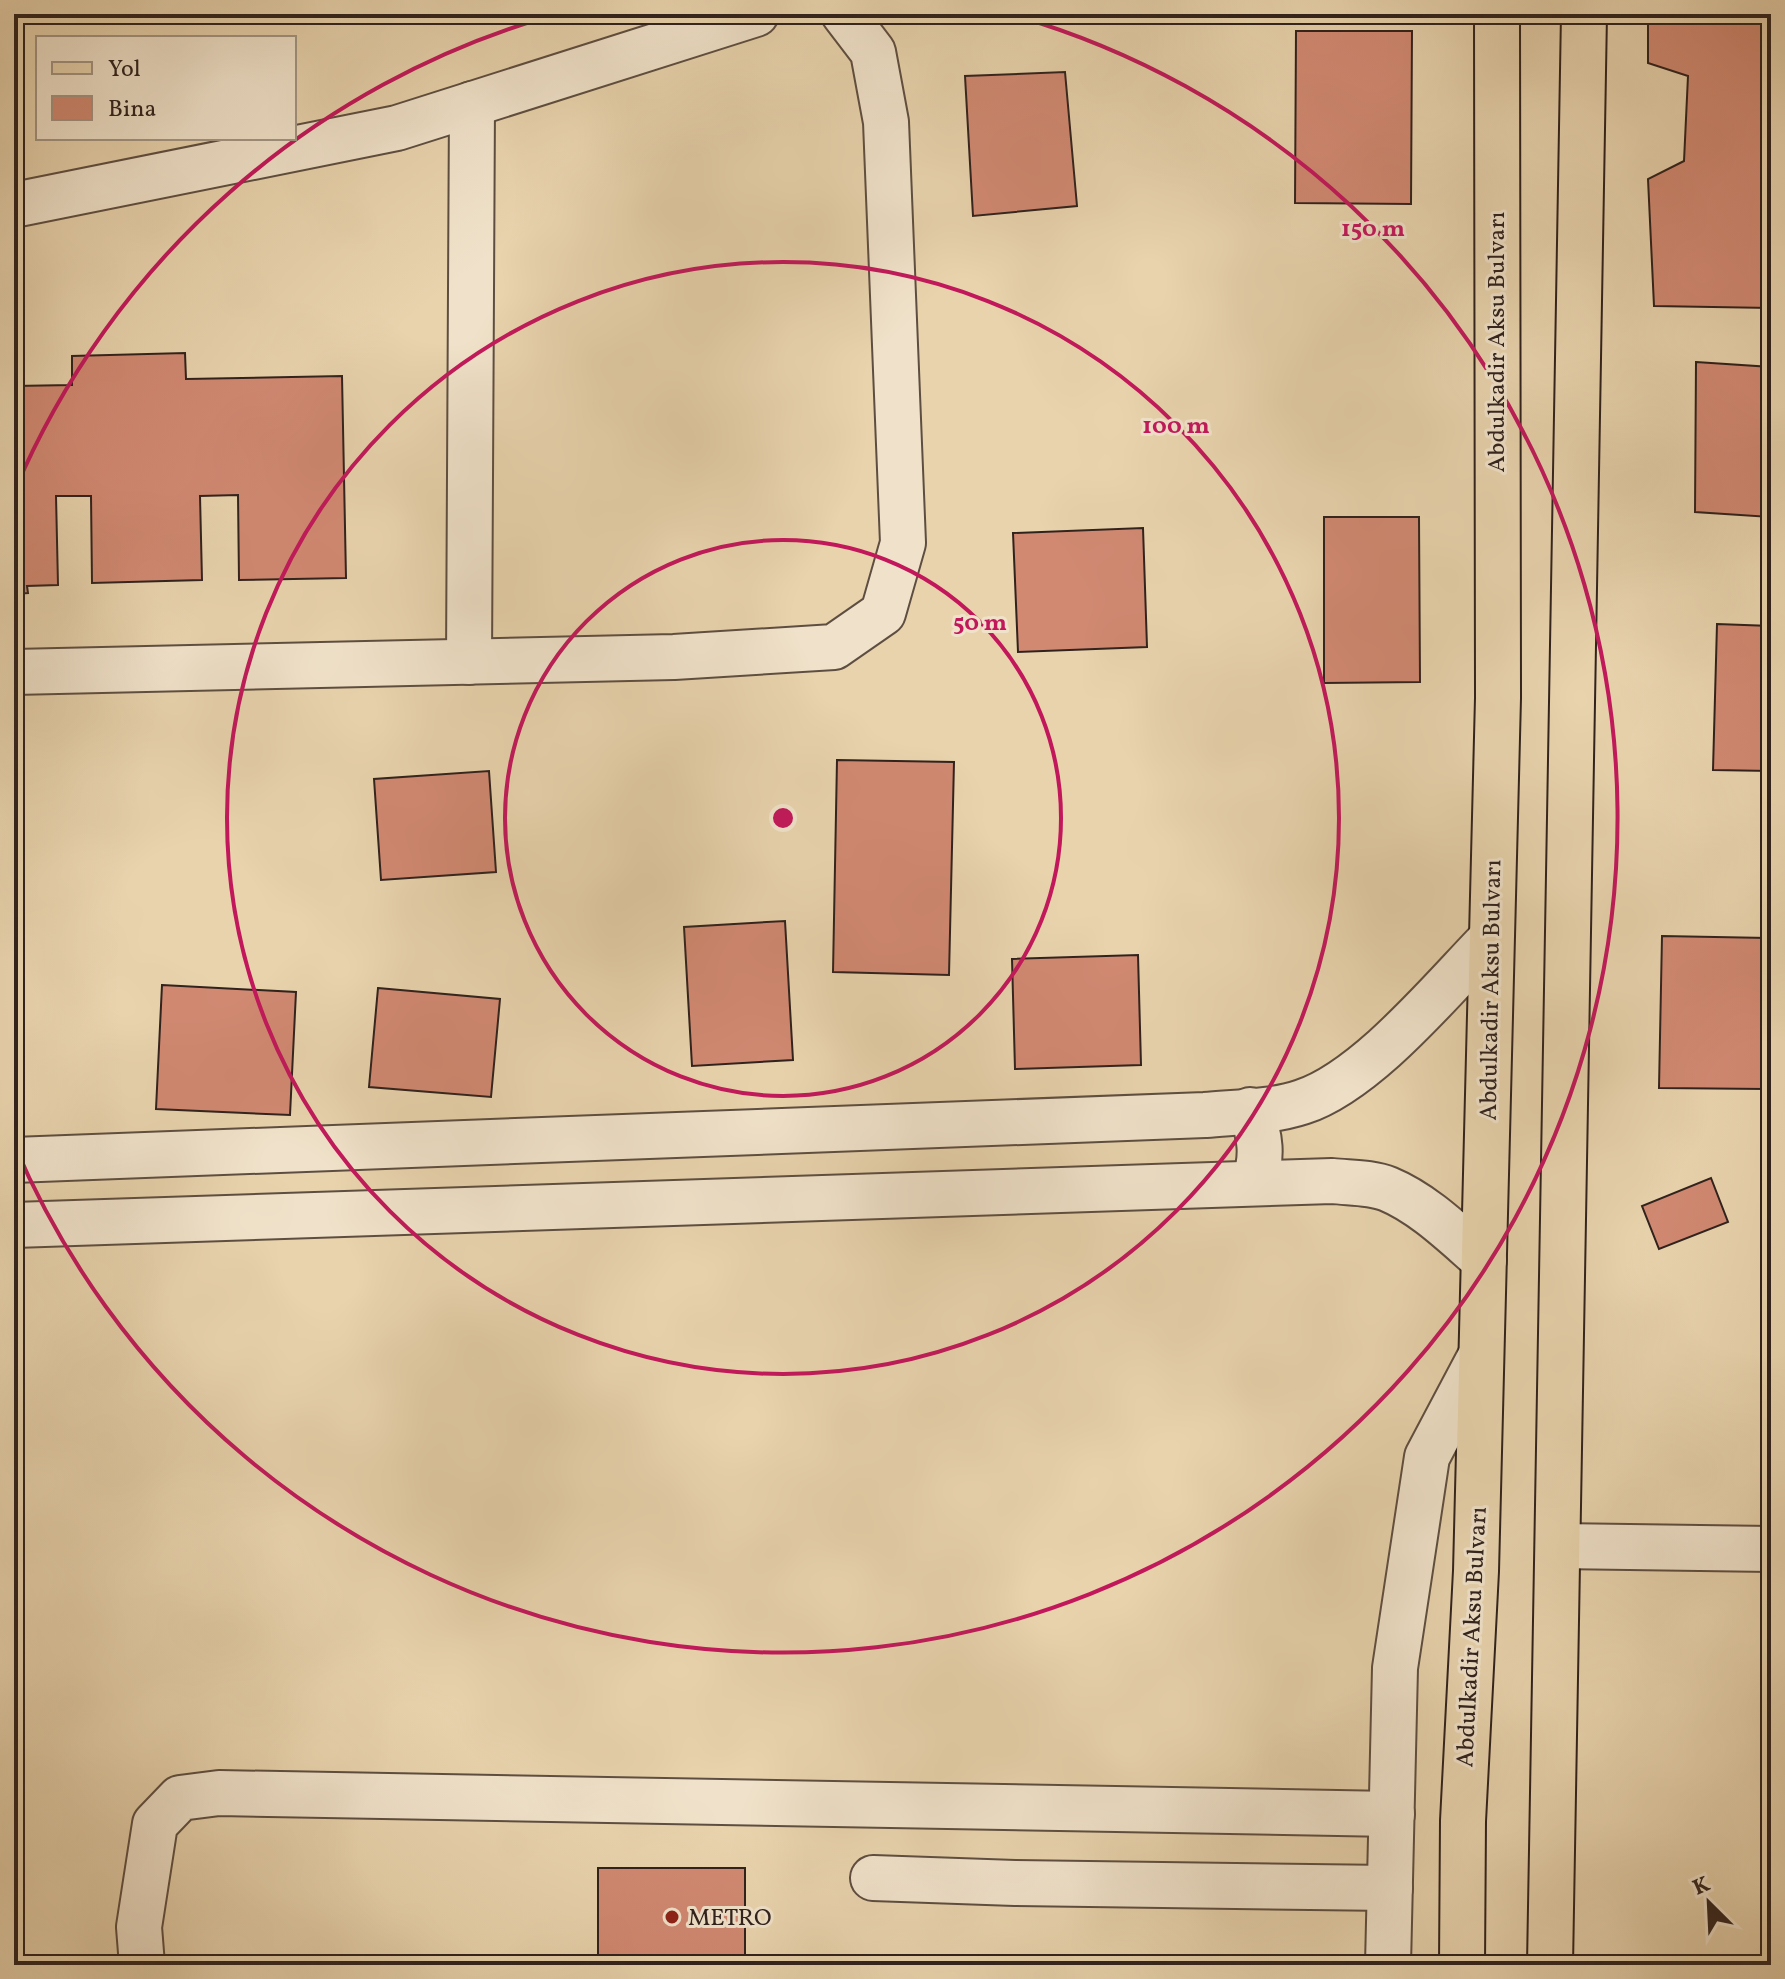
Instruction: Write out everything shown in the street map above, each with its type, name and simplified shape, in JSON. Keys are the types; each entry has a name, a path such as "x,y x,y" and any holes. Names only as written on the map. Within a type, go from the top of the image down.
{"main road":[{"name":"Abdulkadir Aksu Bulvarı","path":"1462,1965 1463,1821 1476,1571 1498,698 1497,14"},
{"path":"1550,1965 1584,14"}],"street":[{"path":"14,205 397,128 756,14"},
{"path":"14,672 674,657 834,647 883,613 903,543 886,122 873,52 844,14"},
{"path":"469,662 472,104"},
{"path":"14,1160 1205,1115 1250,1110 1303,1102 1337,1085 1384,1047 1491,939"},
{"path":"1250,1110 1258,1128 1261,1147 1260,1167 1254,1183"},
{"path":"14,1225 1332,1181 1387,1189 1416,1205 1484,1260"},
{"path":"1388,1965 1395,1668 1427,1457 1481,1355"},
{"path":"1558,1546 1771,1549"},
{"path":"142,1965 139,1927 155,1824 180,1798 193,1796 235,1793 1392,1814"},
{"path":"873,1878 1390,1888"}],"building":[{"path":"1648,14 1771,14 1771,308 1654,306 1648,179 1684,161 1688,76 1648,63"},
{"path":"1296,31 1412,31 1411,204 1295,203"},
{"path":"1065,72 1077,206 973,216 965,76"},
{"path":"185,353 186,379 342,376 346,578 239,580 238,495 200,496 202,580 92,583 91,496 56,496 58,585 27,586 28,593 14,594 14,386 72,385 72,356"},
{"path":"1696,362 1771,367 1770,517 1695,512"},
{"path":"1324,517 1419,517 1420,682 1324,683"},
{"path":"1143,528 1147,647 1018,652 1013,533"},
{"path":"1717,624 1771,626 1771,771 1713,770"},
{"path":"837,760 954,762 949,975 833,972"},
{"path":"489,771 496,872 381,880 374,779"},
{"path":"785,921 793,1060 692,1066 684,927"},
{"path":"1662,936 1768,938 1765,1089 1659,1088"},
{"path":"1138,955 1141,1065 1015,1069 1012,959"},
{"path":"162,985 296,992 290,1115 156,1109"},
{"path":"378,988 500,999 491,1097 369,1087"},
{"path":"1711,1178 1728,1222 1659,1249 1642,1206"},
{"name":"METRO","path":"598,1868 745,1868 745,1965 598,1965"}],"place":[{"name":"METRO","path":"672,1917"}]}
